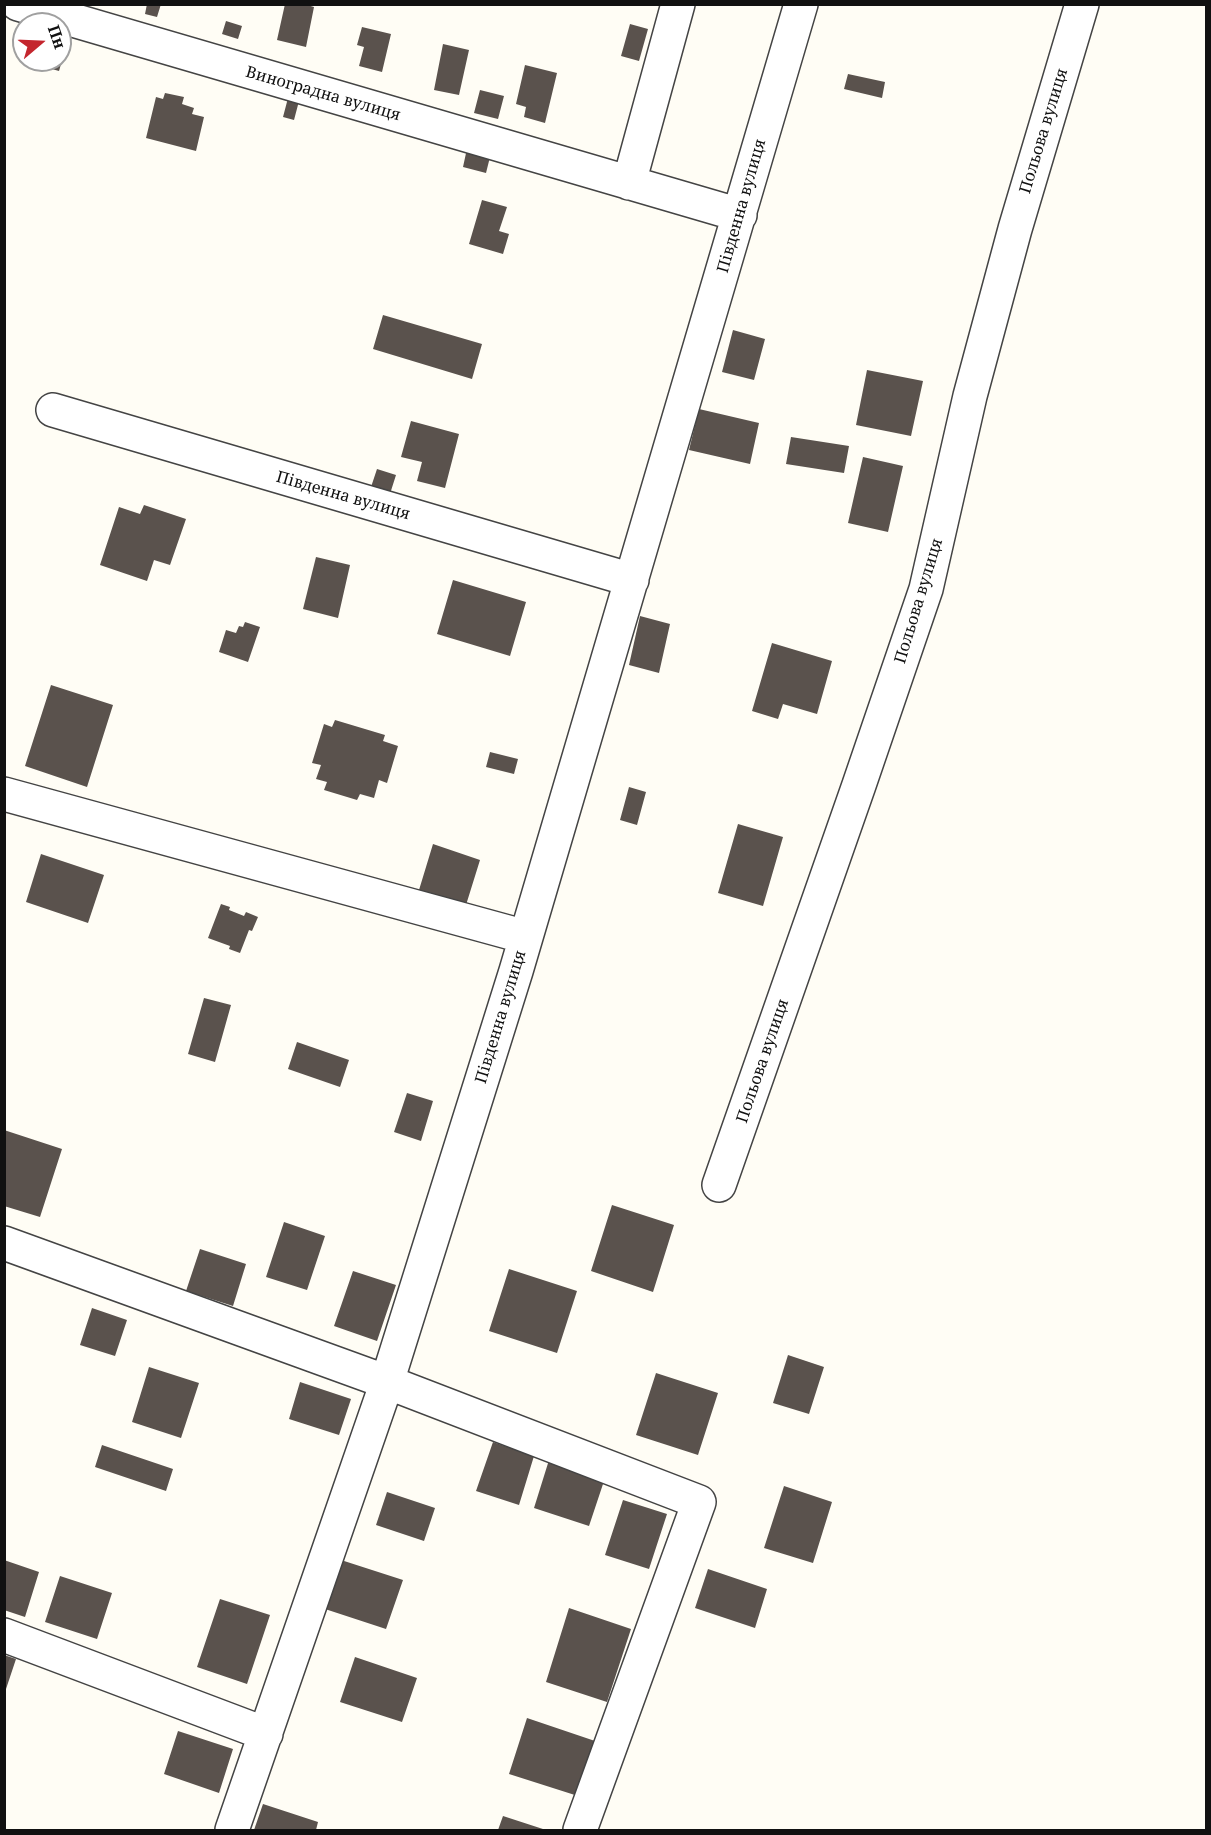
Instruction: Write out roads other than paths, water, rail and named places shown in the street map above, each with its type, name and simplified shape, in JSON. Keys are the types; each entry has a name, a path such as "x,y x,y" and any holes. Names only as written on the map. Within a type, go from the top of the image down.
{"street":[{"name":"Виноградна вулиця","path":"18,4 740,214"},
{"path":"628,183 678,4"},
{"name":"Південна вулиця","path":"232,1830 387,1382 526,937 801,4"},
{"name":"Польова вулиця","path":"719,1185 926,590 970,396 1015,229 1082,4"},
{"name":"Південна вулиця","path":"53,410 632,580"},
{"name":"Південна вулиця","path":"4,794 526,937"},
{"path":"4,1243 387,1382 699,1502 580,1830"},
{"path":"4,1635 266,1734"}]}
